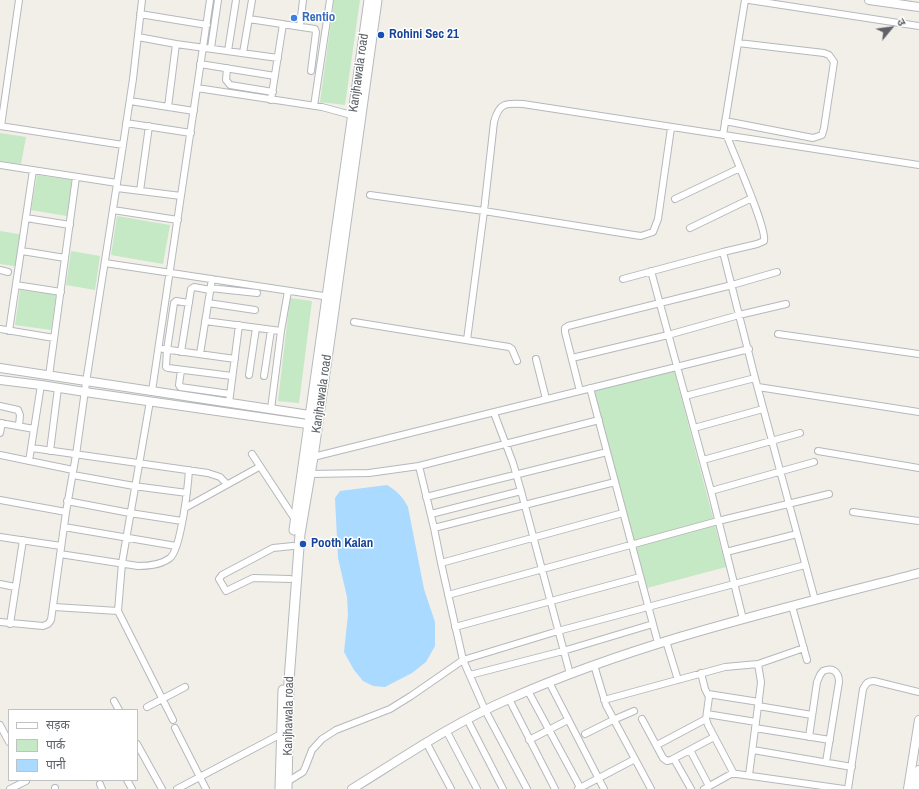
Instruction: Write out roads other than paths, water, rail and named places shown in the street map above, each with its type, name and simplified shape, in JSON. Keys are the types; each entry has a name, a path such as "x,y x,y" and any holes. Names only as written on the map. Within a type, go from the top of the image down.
{"main road":[{"name":"Kanjhawala road","path":"357,116 369,0"},
{"name":"Kanjhawala road","path":"287,786 283,680 293,546 314,420 357,116 377,0"},
{"name":"Kanjhawala road","path":"280,789 300,534 313,457 314,420"}],"street":[{"path":"19,0 1,126 123,145"},
{"path":"0,622 43,626 48,624 51,620 66,512 130,101 142,0"},
{"path":"152,391 210,0"},
{"path":"211,48 218,0"},
{"path":"228,51 236,0"},
{"path":"243,53 252,0"},
{"path":"300,26 303,0"},
{"path":"314,106 330,0"},
{"path":"623,279 764,241 763,231 752,198 725,135 725,121 745,0"},
{"path":"749,0 919,26"},
{"path":"869,0 919,7"},
{"path":"140,14 207,25"},
{"path":"249,19 313,28 316,31 311,71"},
{"path":"271,100 283,24"},
{"path":"138,37 176,44 278,58"},
{"path":"725,121 814,138 820,136 824,128 834,62 829,55 816,51 738,43"},
{"path":"168,107 176,44"},
{"path":"200,64 275,76"},
{"path":"227,68 226,80 230,85 273,92"},
{"path":"197,88 337,110 357,116"},
{"path":"130,101 194,111"},
{"path":"467,340 494,122 498,109 504,105 514,103 523,104 919,165"},
{"path":"126,122 191,133"},
{"path":"140,191 149,126"},
{"path":"370,195 484,211 641,236 650,234 655,229 658,219 671,128"},
{"path":"0,165 76,177 140,191 181,196"},
{"path":"675,199 740,168"},
{"path":"9,331 33,170"},
{"path":"49,376 76,177"},
{"path":"690,228 752,198"},
{"path":"113,210 178,220"},
{"path":"26,218 70,224"},
{"path":"22,250 65,258"},
{"path":"723,252 749,349 763,409 815,600"},
{"path":"105,263 331,297"},
{"path":"0,270 8,272"},
{"path":"651,271 703,460 743,619"},
{"path":"580,391 565,332 565,328 568,326 660,304 777,272"},
{"path":"200,354 212,279"},
{"path":"16,286 61,292"},
{"path":"181,352 193,288 257,294"},
{"path":"271,409 281,331 288,291"},
{"path":"189,303 174,302 166,366 181,370 232,376"},
{"path":"208,303 255,310"},
{"path":"572,358 786,304"},
{"path":"205,321 281,331"},
{"path":"354,322 511,348 517,361"},
{"path":"229,403 239,326"},
{"path":"249,375 256,328"},
{"path":"0,329 54,338"},
{"path":"264,376 271,330"},
{"path":"778,334 919,354"},
{"path":"159,349 235,359"},
{"path":"313,457 749,349"},
{"path":"536,359 546,399"},
{"path":"0,368 271,409 314,420"},
{"path":"181,370 180,387 230,394"},
{"path":"685,396 755,378"},
{"path":"0,380 150,401 314,420"},
{"path":"30,461 41,385"},
{"path":"758,387 919,412"},
{"path":"50,451 58,388"},
{"path":"590,388 653,624 678,680"},
{"path":"150,401 134,486 122,563 118,610 173,720"},
{"path":"0,406 18,410 20,415 19,426"},
{"path":"694,428 763,409"},
{"path":"494,413 521,491 570,674"},
{"path":"310,474 369,473 419,466 599,420"},
{"path":"0,433 1,423 34,429"},
{"path":"703,460 800,433"},
{"path":"32,448 189,470 215,475 224,479 227,484"},
{"path":"818,451 919,468"},
{"path":"426,497 607,452"},
{"path":"252,454 296,521"},
{"path":"0,455 134,486 187,493"},
{"path":"711,491 814,462"},
{"path":"185,508 260,466"},
{"path":"419,466 463,660 485,710 527,789"},
{"path":"60,554 149,566 158,564 170,558 174,553 185,508 189,470"},
{"path":"434,528 615,482"},
{"path":"430,514 521,491"},
{"path":"448,595 718,521 829,494"},
{"path":"0,500 66,512"},
{"path":"68,501 182,521"},
{"path":"853,512 919,521"},
{"path":"441,563 624,513"},
{"path":"64,527 126,539 176,546"},
{"path":"726,552 797,534"},
{"path":"0,537 61,546"},
{"path":"10,624 23,540"},
{"path":"290,579 253,578 226,591 219,579 222,575 274,548 293,546"},
{"path":"287,786 303,772 312,750 322,739 336,730 390,709 463,660 558,631 806,565"},
{"path":"352,789 446,730 509,699 570,674 662,642 743,619 919,573"},
{"path":"455,627 640,576"},
{"path":"0,584 15,586"},
{"path":"54,606 118,610"},
{"path":"792,606 807,660"},
{"path":"470,675 563,651 653,624"},
{"path":"604,700 725,667 758,664 804,648"},
{"path":"749,775 761,682 758,664"},
{"path":"594,665 604,700 613,720 651,789"},
{"path":"809,737 817,682 823,671 832,669 839,676 839,682 826,762"},
{"path":"701,673 709,701 707,716 714,737 734,774"},
{"path":"848,789 863,689 866,684 870,681 874,681 919,692"},
{"path":"549,682 604,789"},
{"path":"147,707 185,687"},
{"path":"528,691 579,789 635,759"},
{"path":"708,694 812,715"},
{"path":"509,699 555,789"},
{"path":"114,701 118,709"},
{"path":"586,734 634,711"},
{"path":"657,745 707,716 830,740"},
{"path":"467,719 503,789"},
{"path":"642,719 665,760 669,761 714,737"},
{"path":"529,740 568,720"},
{"path":"908,789 919,720"},
{"path":"0,725 8,740"},
{"path":"175,728 206,789"},
{"path":"446,730 477,789"},
{"path":"177,789 285,733"},
{"path":"426,742 451,789"},
{"path":"138,746 162,789"},
{"path":"690,750 706,787 734,774 749,775 820,787 844,789"},
{"path":"753,750 852,766"},
{"path":"674,758 691,789"},
{"path":"916,789 919,770"},
{"path":"10,789 26,781"}],"water":[{"path":"387,485 399,494 408,507 424,589 435,622 435,646 426,662 412,673 385,687 373,686 363,681 354,670 344,652 348,615 347,597 338,558 335,498 340,491"}],"place":[{"name":"Rentio","path":"294,18"},
{"name":"Rohini Sec 21","path":"381,35"},
{"name":"Pooth Kalan","path":"303,544"}]}
